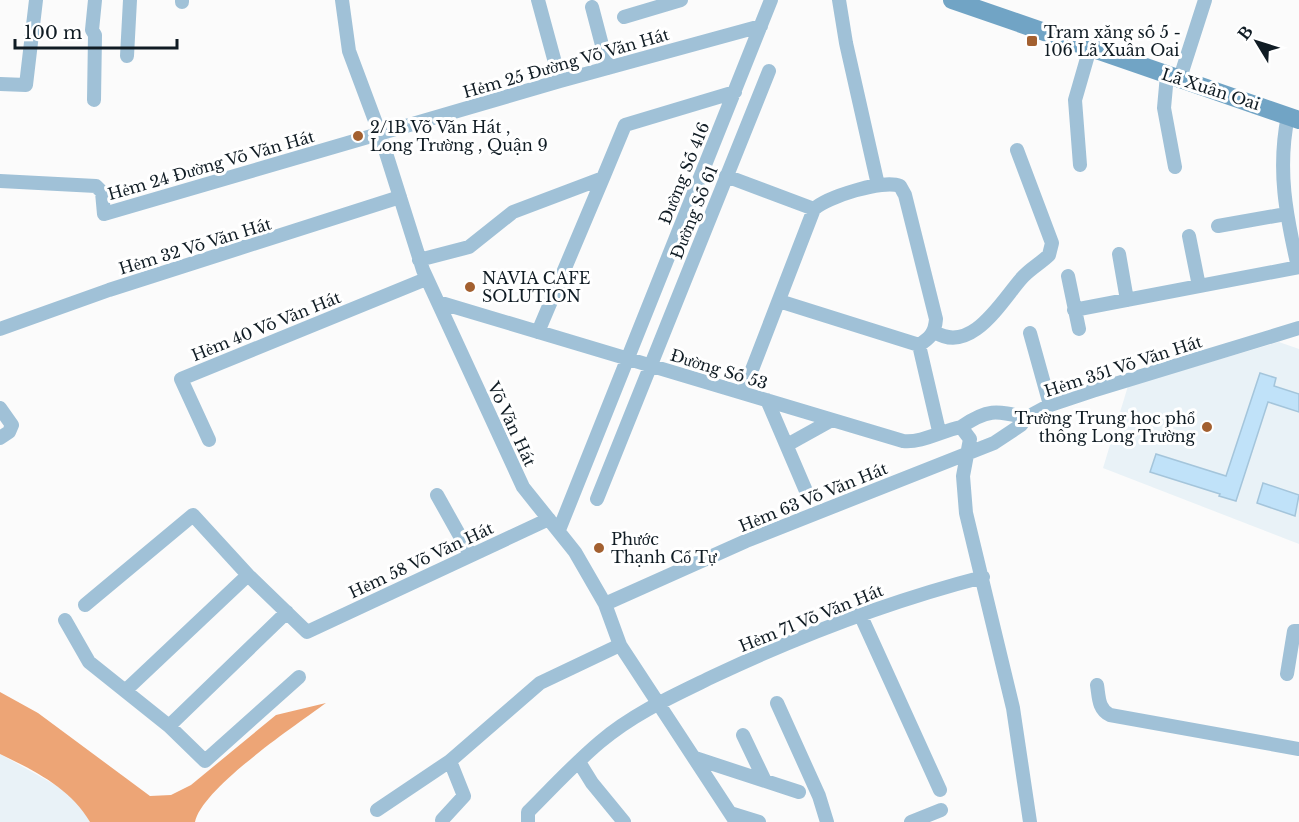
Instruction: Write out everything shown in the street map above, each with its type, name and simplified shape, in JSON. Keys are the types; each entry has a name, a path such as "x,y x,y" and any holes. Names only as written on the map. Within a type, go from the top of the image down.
{"main road":[{"name":"Lã Xuân Oai","path":"952,0 1294,118"}],"street":[{"path":"0,84 26,86 36,0"},
{"path":"94,100 95,35 92,30 95,0"},
{"path":"127,56 130,0"},
{"name":"Võ Văn Hát","path":"342,0 349,51 380,134 426,279 523,487 575,552 605,604 620,645 656,704 695,758 733,818"},
{"path":"538,0 560,81"},
{"path":"624,17 681,0"},
{"name":"Đường Số 416","path":"554,525 626,358 771,0"},
{"path":"839,0 846,44 878,185"},
{"path":"1175,167 1164,108 1173,78 1205,0"},
{"path":"592,7 608,68"},
{"name":"Hẻm 25 Đường Võ Văn Hát","path":"380,134 560,81 761,26"},
{"path":"1080,165 1075,100 1090,48"},
{"name":"Đường Số 61","path":"597,500 769,71"},
{"path":"538,332 625,125 735,92"},
{"path":"1074,310 1299,267 1286,214 1282,165 1294,118"},
{"name":"Hẻm 24 Đường Võ Văn Hát","path":"0,181 96,186 102,192 104,214 380,134"},
{"path":"935,332 944,338 956,338 971,332 999,306 1023,276 1049,255 1052,243 1017,150"},
{"path":"726,176 813,209"},
{"path":"419,260 469,247 513,212 603,178"},
{"path":"743,393 813,209 822,202 878,185 892,183 900,186 905,195 936,319 935,332 919,345"},
{"name":"Hẻm 32 Võ Văn Hát","path":"0,329 109,290 400,197"},
{"path":"1218,226 1286,214"},
{"path":"1189,236 1199,286"},
{"path":"1119,254 1127,300"},
{"path":"1068,276 1078,329"},
{"name":"Hẻm 40 Võ Văn Hát","path":"209,440 181,379 426,279"},
{"path":"778,301 919,345"},
{"name":"Đường Số 53","path":"438,302 832,420 916,442 939,431 960,427"},
{"name":"Hẻm 351 Võ Văn Hát","path":"969,454 994,443 1021,425 1026,418 1050,405 1299,328"},
{"path":"1029,333 1050,405"},
{"path":"919,345 939,431"},
{"path":"768,400 806,491"},
{"path":"0,408 12,425 9,432 0,438"},
{"path":"1026,418 998,411 973,419 960,427 970,439 969,454 963,476 966,513 1013,708 1030,822"},
{"path":"787,445 832,420"},
{"name":"Hẻm 63 Võ Văn Hát","path":"605,604 746,541 969,454"},
{"path":"437,495 471,554"},
{"path":"85,605 193,515 248,575 286,612 169,726"},
{"name":"Hẻm 58 Võ Văn Hát","path":"286,612 307,632 471,554 554,525"},
{"path":"126,690 248,575"},
{"name":"Hẻm 71 Võ Văn Hát","path":"528,822 528,812 600,741 656,704 750,659 860,614 926,592 983,577"},
{"path":"860,614 940,790"},
{"path":"65,620 89,662 169,726 205,761 298,677"},
{"path":"1287,674 1294,631 1299,632"},
{"path":"377,810 450,761 540,683 620,645"},
{"path":"1097,685 1100,705 1110,715 1299,749"},
{"path":"777,703 819,796 827,822"},
{"path":"743,735 765,781"},
{"path":"695,758 799,792"},
{"path":"442,820 464,796 450,761"},
{"path":"579,762 592,783 624,822"},
{"path":"911,822 941,810"},
{"path":"733,818 759,822"}],"shaded area":[{"name":"Trường Trung học phổ thông Long Trường","path":"1279,342 1299,349 1299,544 1103,468 1128,386"},
{"path":"0,692 38,713 150,796 171,795 191,785 276,715 326,703 273,741 232,775 201,808 195,822 90,822 82,810 62,790 39,774 0,754"},
{"path":"0,754 59,787 80,805 90,822 0,822"}],"building":[{"path":"1260,373 1276,378 1274,386 1299,394 1299,412 1268,402 1236,501 1150,472 1156,454 1226,476"},
{"path":"1263,483 1299,495 1295,516 1257,503"}],"place":[{"name":"Trạm xăng số 5 - 106 Lã Xuân Oai","path":"1032,41"},
{"name":"2/1B Võ Văn Hát , Long Trường , Quận 9","path":"358,136"},
{"name":"NAVIA CAFE SOLUTION","path":"470,287"},
{"name":"Trường Trung học phổ thông Long Trường","path":"1207,427"},
{"name":"Phước Thạnh Cổ Tự","path":"599,548"}]}
